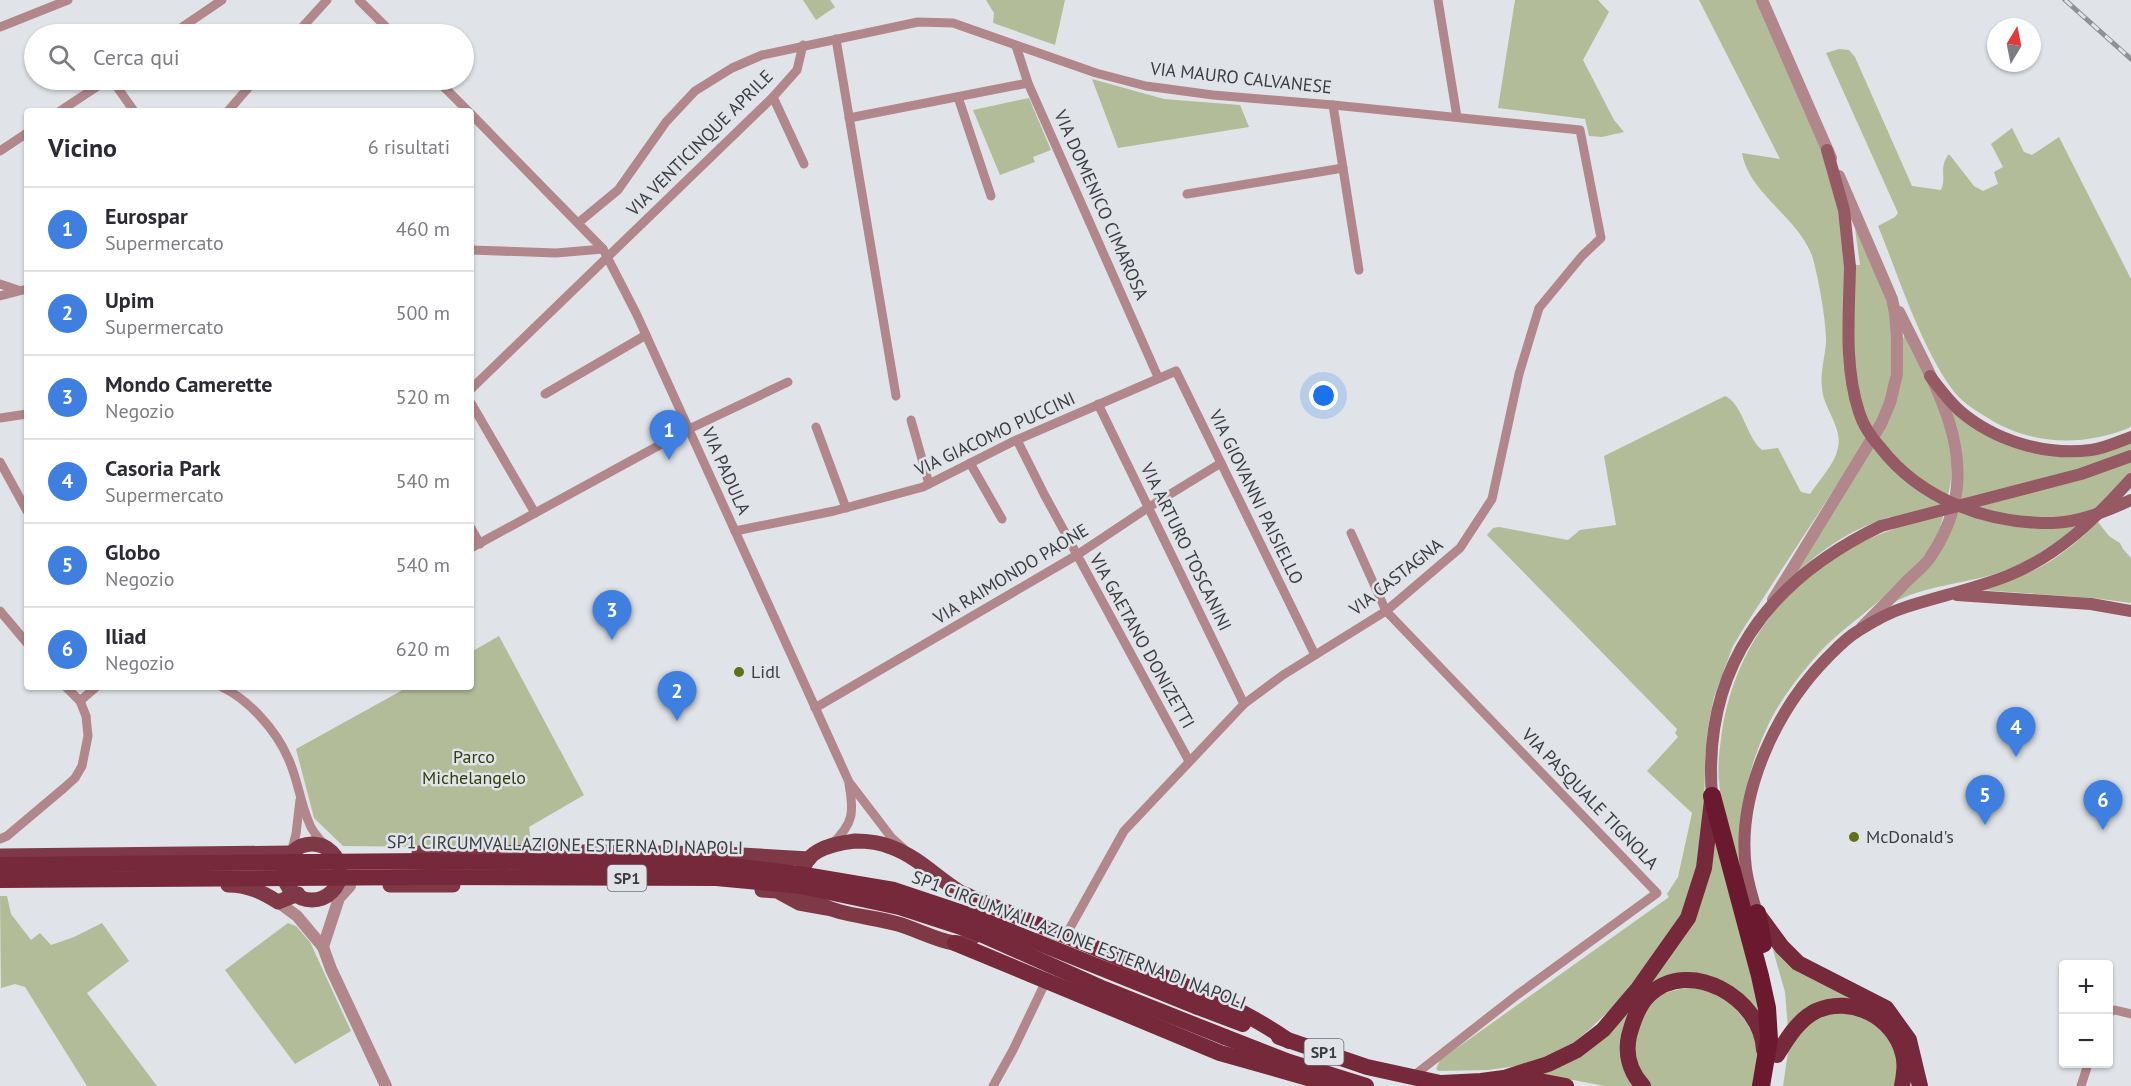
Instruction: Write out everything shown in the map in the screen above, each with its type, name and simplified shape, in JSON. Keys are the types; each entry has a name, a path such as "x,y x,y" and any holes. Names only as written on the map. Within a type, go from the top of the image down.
{"highway":[{"path":"1504,1078 1548,1064 1577,1050 1603,1030 1638,990 1688,918 1704,868 1712,796"},
{"path":"1712,796 1767,1008 1769,1039 1765,1082"},
{"name":"SP1 CIRCUMVALLAZIONE ESTERNA DI NAPOLI","path":"0,865 425,861 716,864 799,874 894,890 975,917 1198,1007 1289,1041 1367,1067 1447,1085"},
{"name":"SP1 CIRCUMVALLAZIONE ESTERNA DI NAPOLI","path":"0,880 417,877 716,878 801,886 899,907 976,932 1104,989 1289,1062 1366,1086"},
{"path":"972,898 1199,991 1264,1023 1289,1041"},
{"path":"1757,913 1776,1005 1779,1032 1777,1055"},
{"path":"1757,913 1782,947 1798,963 1886,1008 1909,1040 1920,1086"},
{"path":"955,943 1220,1053 1336,1086"},
{"path":"1643,1086 1635,1077 1629,1062 1628,1042 1633,1021 1649,995 1677,981 1699,981 1718,987 1742,1002 1761,1032 1765,1082"},
{"path":"1765,1082 1777,1055 1797,1026 1814,1012 1831,1006 1855,1007 1872,1013 1884,1023 1895,1036 1903,1054 1902,1086"},
{"name":"SP1","path":"1447,1085 1504,1078 1534,1080 1566,1086"}],"main road":[{"path":"1827,150 1847,206 1850,267 1849,362 1855,399 1870,435 1891,461 1931,494 1954,505 1985,515 2018,522 2055,523 2086,517 2131,500"},
{"path":"1930,376 1961,411 1988,430 2018,443 2041,449 2091,450 2131,437"},
{"path":"1712,796 1714,722 1725,683 1743,645 1766,612 1792,583 1840,548 1881,526 2081,474 2131,456"},
{"path":"1757,913 1746,868 1746,835 1750,802 1760,762 1774,730 1798,690 1841,644 1856,632 1904,607 2008,576 2042,559 2075,536 2131,479"},
{"path":"1950,595 2091,604 2131,611"},
{"path":"809,859 725,854 330,851 317,844 307,844 291,853 284,871 285,880 290,889 304,899 312,900 340,887 688,884 777,891 799,903 898,924 955,943 970,941 978,930 981,916 972,898 960,892 915,858 890,846 872,841 832,844 809,859 803,867 802,888 813,900 827,908"},
{"path":"330,851 340,868 340,887"},
{"path":"0,856 291,853"},
{"path":"0,887 242,885 254,888 278,902 298,894"}],"street":[{"path":"0,27 68,0"},
{"path":"187,24 222,0"},
{"path":"305,24 327,0"},
{"path":"360,0 383,24"},
{"path":"1438,0 1457,117"},
{"path":"1762,0 1827,150"},
{"name":"VIA MAURO CALVANESE","path":"578,223 618,190 666,122 695,91 732,68 762,55 918,22 953,23 1096,73 1146,86 1213,95 1580,130"},
{"path":"836,39 896,396"},
{"name":"VIA VENTICINQUE APRILE","path":"474,385 605,253 773,97 797,70 803,45"},
{"name":"VIA DOMENICO CIMAROSA","path":"1016,46 1028,83 1158,377"},
{"path":"849,118 1028,83"},
{"path":"65,108 92,90"},
{"path":"119,90 132,108"},
{"path":"231,108 246,90"},
{"name":"VIA PADULA","path":"447,90 464,108"},
{"path":"773,97 804,164"},
{"path":"958,97 991,196"},
{"path":"1333,105 1359,270"},
{"name":"VIA PADULA","path":"474,118 605,253 646,335 849,782 891,837 915,858"},
{"name":"VIA CASTAGNA","path":"1066,935 1124,831 1244,704 1283,675 1386,611 1460,548 1492,499 1519,374 1539,308 1600,238 1580,130"},
{"path":"0,151 24,135"},
{"path":"1187,194 1343,168"},
{"path":"1847,206 1930,376 1950,422 1958,453 1956,494 1949,519 1928,560 1856,632"},
{"path":"474,250 605,253"},
{"path":"0,284 22,289"},
{"path":"0,296 22,289"},
{"path":"1766,612 1881,424 1890,403 1897,374 1897,338 1892,299"},
{"path":"545,394 646,335"},
{"name":"VIA GIOVANNI PAISIELLO","path":"1158,377 1176,371 1315,656"},
{"name":"VIA GIACOMO PUCCINI","path":"735,531 846,508 929,484 1017,440 1158,377"},
{"path":"475,546 689,429 788,382"},
{"name":"VIA ARTURO TOSCANINI","path":"1098,404 1244,704"},
{"path":"474,408 535,513"},
{"path":"0,418 24,414"},
{"path":"910,420 929,484"},
{"path":"816,427 846,508"},
{"name":"VIA GAETANO DONIZETTI","path":"1017,440 1189,761"},
{"path":"0,462 24,506"},
{"path":"970,463 1002,519"},
{"name":"VIA RAIMONDO PAONE","path":"815,708 1077,555 1221,463"},
{"path":"1352,533 1386,611"},
{"path":"0,611 24,639"},
{"name":"VIA PASQUALE TIGNOLA","path":"1386,611 1657,893 1517,995 1412,1077"},
{"path":"0,838 7,836 64,788 82,766 88,736 86,716 80,701 69,690"},
{"path":"80,701 93,690"},
{"path":"228,690 260,717 277,738 288,757 310,827 330,851"},
{"name":"VIA PADULA","path":"832,844 839,837 853,812 849,782"},
{"path":"291,853 296,834 300,798"},
{"path":"323,947 343,893 340,887"},
{"path":"297,916 298,894"},
{"path":"278,902 297,916 323,947 386,1086"},
{"path":"993,1086 1046,981"},
{"path":"2113,1011 2131,1014"},
{"path":"2081,1086 2087,1068"}],"green space":[{"path":"803,0 830,0 835,7 816,20"},
{"path":"986,0 1065,0 1055,45 993,23 994,13"},
{"path":"1515,0 1598,0 1609,12 1583,60 1614,120 1624,132 1602,137 1589,136 1585,119 1498,108"},
{"path":"1699,0 1758,0 1820,144 1836,196 1846,265 1860,265 1855,228 1886,300 1893,348 1886,399 1866,440 1733,646 1714,697 1708,727 1702,850 1681,920 1616,1004 1571,1045 1545,1058 1517,1066 1488,1070 1439,1071 1436,1069 1440,1060 1669,897 1667,894 1678,877 1692,813 1647,771 1678,737 1675,733 1677,729 1487,535 1493,528 1499,527 1568,540 1580,530 1616,525 1604,456 1725,396 1736,406 1752,437 1762,450 1778,448 1801,492 1810,494 1830,466 1838,448 1838,433 1822,388 1826,334 1821,297 1811,253 1804,239 1753,180 1746,167 1742,153 1780,159"},
{"path":"1839,49 1849,50 1855,57 1912,186 1941,190 1943,168 1949,154 1974,186 1983,191 1998,184 1994,172 2003,167 1991,144 2012,128 2024,152 2032,155 2059,137 2131,279 2131,427 2093,438 2055,440 2036,438 2000,425 1970,407 1952,389 1920,332 1878,226 1898,213 1826,53"},
{"path":"1092,79 1164,99 1240,105 1249,127 1118,148"},
{"path":"1029,98 1051,150 1033,157 1035,162 1000,175 973,110"},
{"path":"1904,336 1907,336 1934,396 1949,444 1952,465 1942,522 1937,535 1916,566 1889,593 1826,646 1801,674 1778,707 1757,752 1744,801 1739,850 1740,875 1725,817 1718,775 1722,731 1730,696 1742,663 1759,633 1779,606 1803,581 1830,560 1894,529 1890,517 1851,533 1816,556 1795,575 1873,448"},
{"path":"1948,402 1972,423 2052,452 2131,438 2131,473 2086,518 2034,556 1995,574 1930,589 1893,603 1937,553 1963,465 1960,441"},
{"path":"2098,522 2109,536 2120,543 2131,558 2131,603 1981,590 2024,575 2049,562"},
{"name":"Parco Michelangelo","path":"499,636 584,795 529,827 532,848 343,846 314,818 296,749 403,690 474,690 474,650"},
{"path":"1715,825 1760,1014 1734,988 1699,975 1634,1007 1634,1086 1605,1086 1541,1074 1560,1063 1663,965"},
{"path":"0,896 7,896 11,914 31,940 40,933 51,945 102,923 129,961 87,993 157,1086 87,1086 25,987 15,984 1,988"},
{"path":"288,923 296,926 310,942 351,1031 295,1064 225,970"},
{"path":"1771,943 1863,1001 1788,1028 1785,992"},
{"path":"1692,987 1720,992 1758,1034 1757,1086 1651,1086 1643,1077 1633,1051 1634,1036 1642,1016 1658,997 1675,990"},
{"path":"1829,1012 1864,1015 1888,1035 1897,1058 1896,1086 1783,1086 1788,1052 1800,1029"}],"railway":[{"path":"2065,0 2131,59"}],"place":[{"name":"Eurospar","path":"669,460"},
{"name":"Mondo Camerette","path":"612,640"},
{"name":"Lidl","path":"739,672"},
{"name":"Upim","path":"677,721"},
{"name":"Casoria Park","path":"2016,757"},
{"name":"Globo","path":"1985,825"},
{"name":"Iliad","path":"2103,830"},
{"name":"McDonald's","path":"1854,837"}]}
